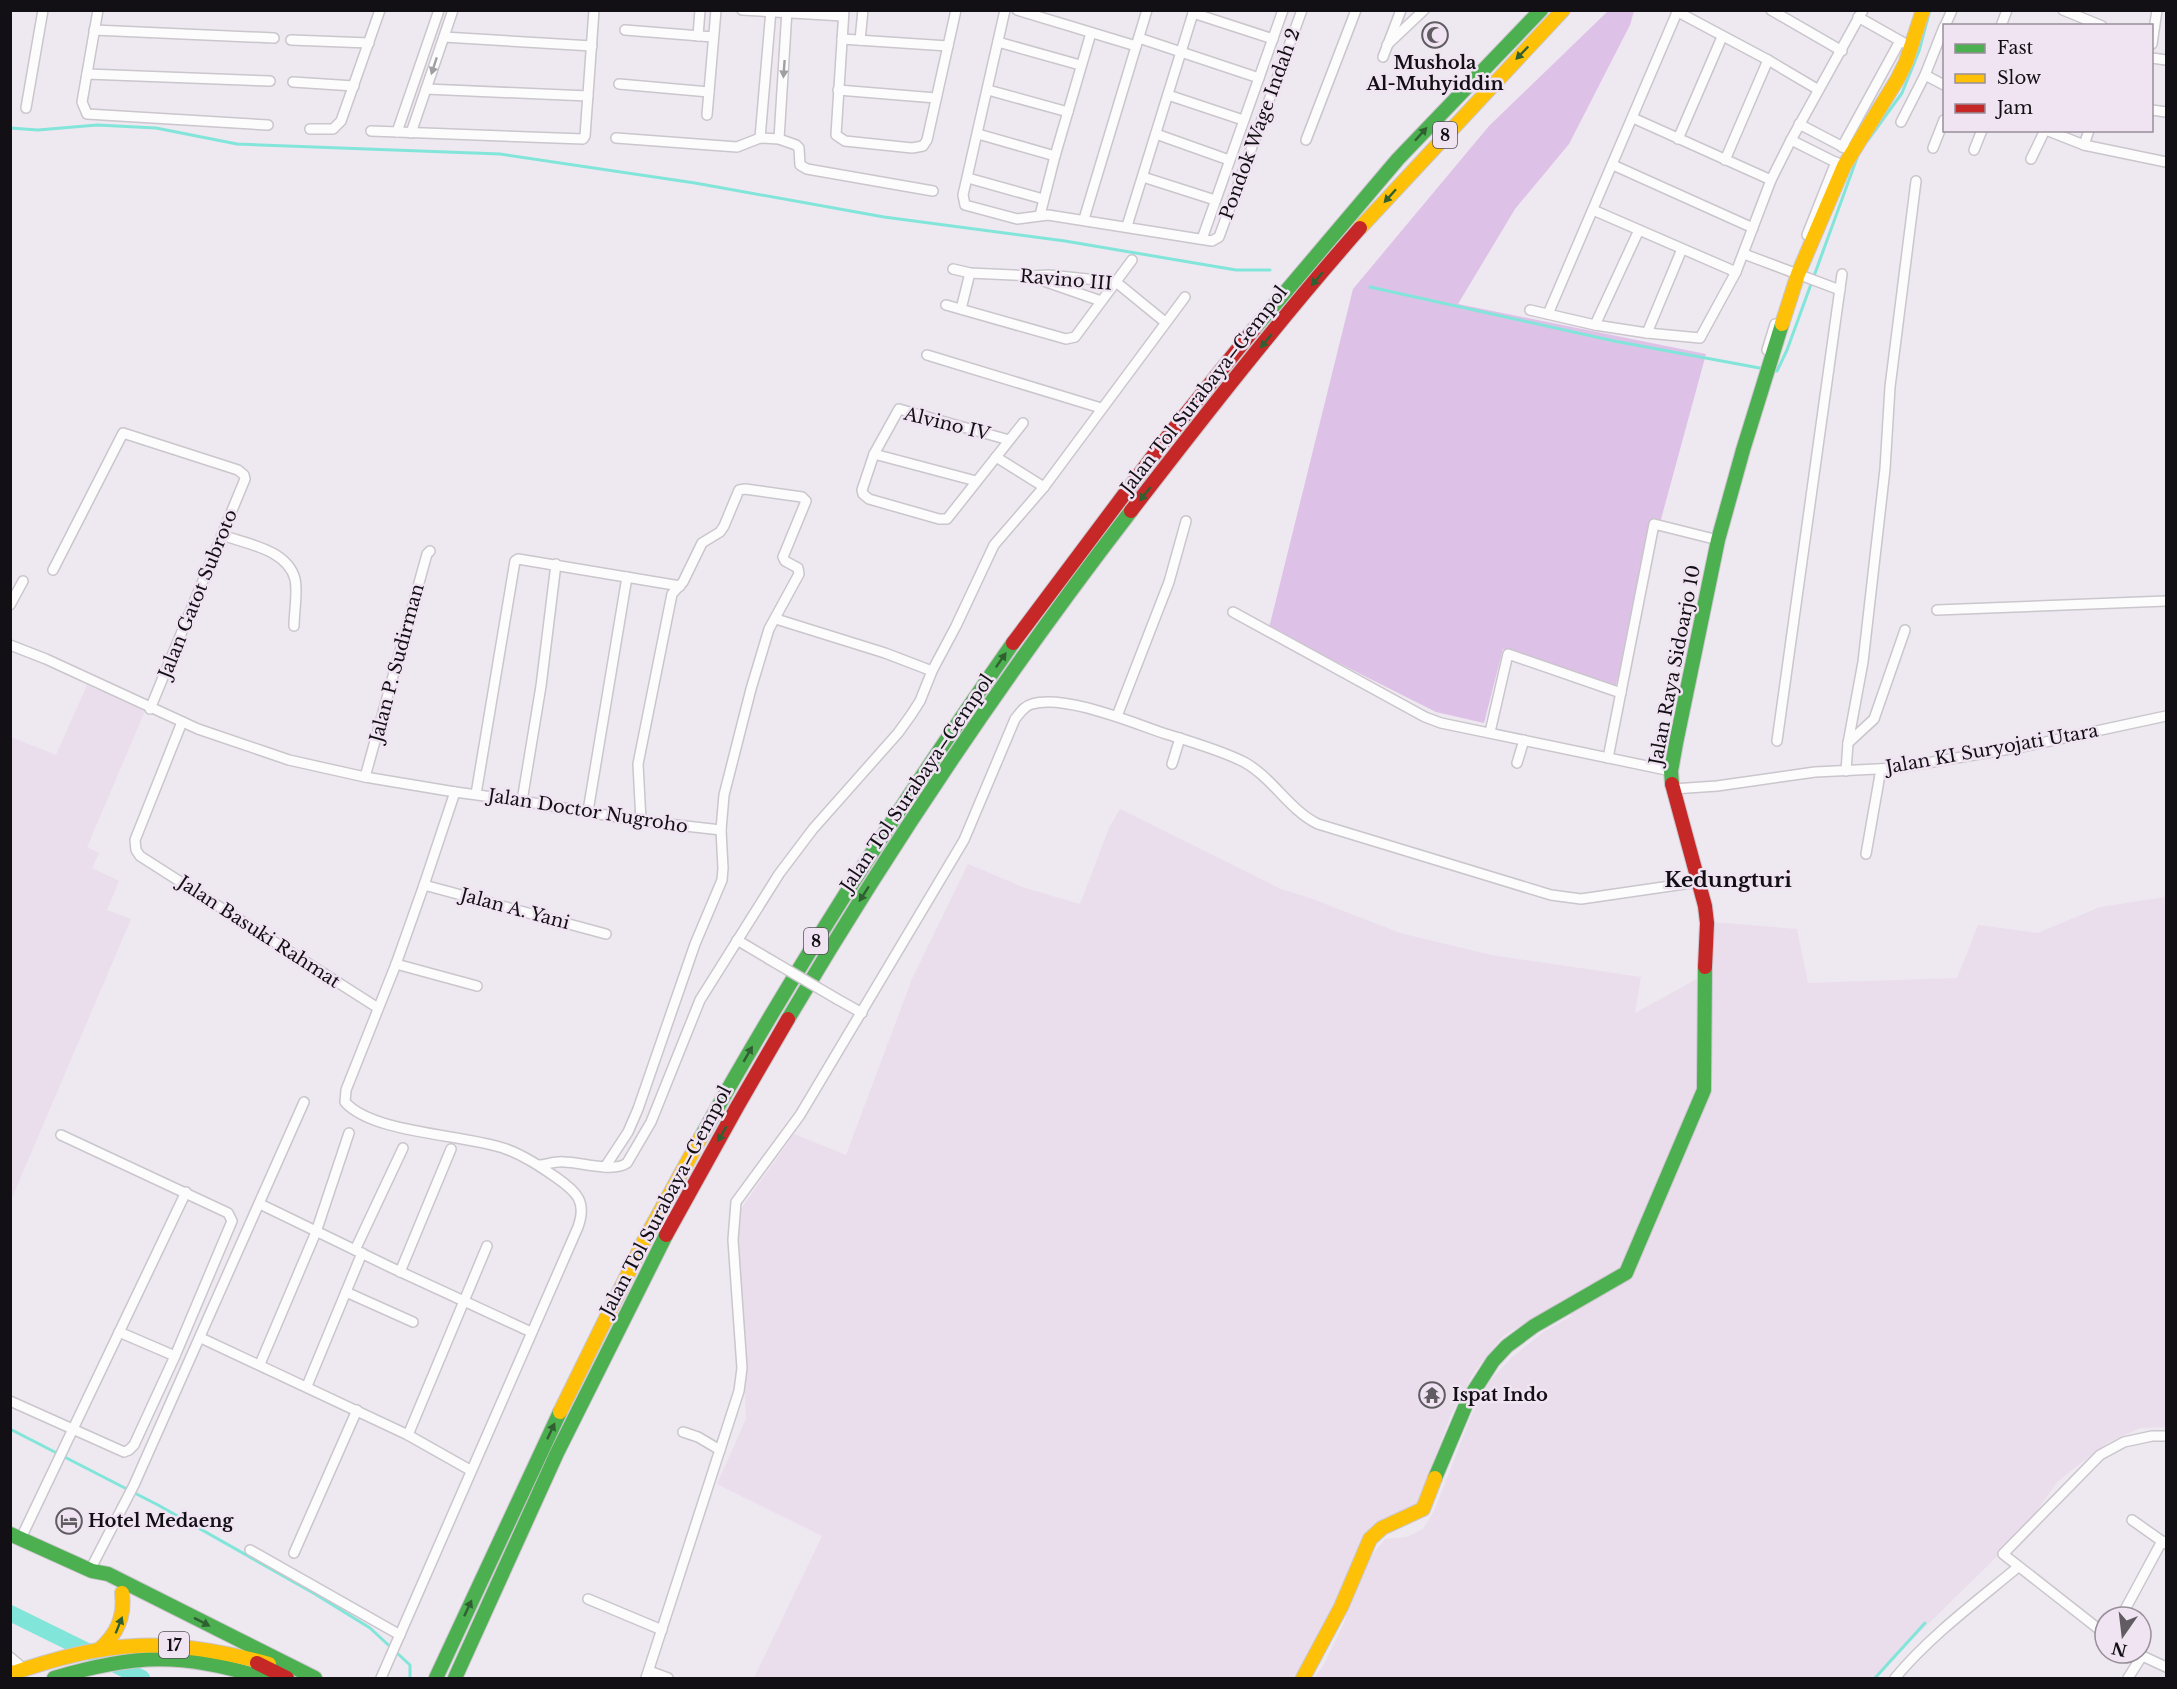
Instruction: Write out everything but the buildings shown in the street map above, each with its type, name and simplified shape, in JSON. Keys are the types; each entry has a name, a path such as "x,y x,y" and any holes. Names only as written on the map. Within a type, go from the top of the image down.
{"main road":[{"name":"Jalan Tol Surabaya–Gempol","path":"436,1678 595,1338 678,1178 779,1001 862,866 955,725 1087,541 1176,425 1313,257 1423,132 1541,10"},
{"name":"Jalan Tol Surabaya–Gempol","path":"457,1675 563,1438 668,1231 788,1019 916,813 1008,678 1090,566 1210,410 1360,229 1475,101 1563,10"},
{"name":"Jalan Raya Sidoarjo 10","path":"1303,1678 1341,1608 1370,1539 1377,1530 1389,1523 1414,1516 1423,1509 1464,1407 1492,1361 1538,1324 1626,1273 1704,1090 1704,980 1707,923 1703,896 1673,789 1671,771 1718,540 1743,450 1799,274 1847,149 1897,80 1906,44 1923,10"},
{"path":"16,1536 91,1570 108,1574 313,1677"},
{"path":"91,1570 100,1580 122,1593 287,1678"},
{"path":"97,1651 113,1638 121,1621 122,1593"},
{"name":"17","path":"10,1674 40,1664 97,1651 143,1644 193,1647 249,1658 313,1677"},
{"path":"192,1662 205,1657 193,1647"},
{"name":"17","path":"64,1677 88,1669 157,1657 232,1669 263,1678"}],"street":[{"path":"26,108 43,10"},
{"path":"98,10 82,102 87,114 267,125"},
{"path":"310,129 333,129 341,121 380,10"},
{"path":"397,132 439,10"},
{"path":"411,133 453,10"},
{"path":"371,131 580,140 585,136 594,10"},
{"path":"698,36 700,10"},
{"path":"707,115 716,10"},
{"path":"742,10 844,13 835,132 837,138 845,141 912,148 923,146 926,143 956,10"},
{"path":"860,40 863,10"},
{"path":"1005,10 963,199 965,205 1017,219 1040,215 1084,219 1202,239 1283,10"},
{"path":"1017,10 1091,33 1181,52 1259,78"},
{"path":"1084,219 1147,10"},
{"name":"Pondok Wage Indah 2","path":"1202,239 1215,241 1219,237 1302,10"},
{"path":"1306,140 1356,10"},
{"path":"1383,57 1401,10"},
{"path":"1387,45 1424,10"},
{"path":"1771,10 1842,51"},
{"path":"1946,24 1952,10"},
{"path":"2063,10 2097,24"},
{"path":"2153,34 2157,10"},
{"path":"760,138 770,11"},
{"path":"1548,314 1678,11 1817,89"},
{"path":"779,139 787,12"},
{"path":"1127,226 1193,12 1273,39"},
{"path":"1530,310 1595,325 1700,338 1736,272 1771,180 1817,89 1842,51 1861,12 1906,44"},
{"path":"94,30 274,38"},
{"path":"625,30 713,37"},
{"path":"1901,122 1943,31"},
{"path":"1040,215 1080,65 1091,33"},
{"path":"444,37 592,46"},
{"path":"1678,139 1722,37"},
{"path":"842,39 948,46"},
{"path":"291,40 369,43"},
{"path":"998,42 1080,65"},
{"path":"1725,160 1768,60"},
{"path":"87,74 270,81"},
{"path":"1924,75 1943,84"},
{"path":"292,82 354,86"},
{"path":"619,84 709,92"},
{"path":"426,89 588,96"},
{"path":"838,90 936,98"},
{"path":"988,90 1068,112"},
{"path":"1168,95 1243,120"},
{"path":"1633,118 1771,180"},
{"path":"1933,148 1943,123"},
{"path":"1799,124 1847,149"},
{"path":"1974,150 1981,132"},
{"path":"2031,159 2044,132"},
{"path":"2050,132 2084,145 2166,162"},
{"path":"2084,145 2088,132"},
{"path":"978,134 1055,156"},
{"path":"1156,134 1229,160"},
{"path":"616,138 737,147 760,138 779,139 799,148 800,165 807,170 933,191"},
{"path":"1791,140 1840,164"},
{"path":"1613,165 1753,228"},
{"path":"1143,177 1215,200"},
{"path":"968,178 1043,199"},
{"path":"1846,771 1848,743 1863,662 1885,470 1890,387 1916,181"},
{"path":"1593,210 1736,272"},
{"path":"1595,325 1639,230"},
{"path":"1647,333 1682,249"},
{"path":"1744,254 1840,290"},
{"path":"946,305 1069,339 1075,337 1132,260"},
{"name":"Ravino III","path":"954,269 970,273 1049,275 1116,282 1165,322"},
{"path":"961,309 970,273"},
{"path":"1777,741 1842,274"},
{"path":"1031,276 1101,301"},
{"path":"540,1165 562,1161 605,1167 623,1166 633,1154 663,1096 700,1000 778,874 813,829 898,733 911,715 920,701 932,671 994,545 1044,486 1185,297"},
{"path":"927,356 1101,408"},
{"name":"Alvino IV","path":"874,454 897,411 902,409 1009,440"},
{"path":"976,481 874,454 862,490 865,496 939,519 950,517 1023,423"},
{"name":"Jalan Gatot Subroto","path":"53,570 123,433 238,470 244,475 245,479 150,709"},
{"path":"996,457 1044,486"},
{"path":"605,1167 628,1132 638,1109 695,944 718,889 723,868 721,830 724,795 769,629 799,574 798,568 785,561 783,557 806,501 802,497 739,490 724,526 720,532 702,543 680,586 672,594 638,764 641,821"},
{"path":"1117,716 1169,582 1186,521"},
{"path":"1608,758 1654,524 1718,540"},
{"path":"222,535 274,553 288,565 295,580 294,626"},
{"name":"Jalan P. Sudirman","path":"365,777 427,554 430,551"},
{"path":"476,794 515,561 518,559 556,564 680,586"},
{"path":"522,801 541,686 556,564"},
{"path":"588,811 627,577"},
{"path":"10,605 23,581"},
{"path":"1937,610 2166,602"},
{"path":"1233,612 1425,717 1441,723 1671,771"},
{"path":"776,619 885,653 932,671"},
{"path":"1848,743 1874,719 1905,630"},
{"name":"Jalan Doctor Nugroho","path":"10,645 46,659 150,709 289,760 365,777 455,792 641,821 721,830"},
{"path":"1490,732 1508,654 1622,693"},
{"path":"668,1678 647,1675 736,1406 741,1380 733,1240 736,1202 800,1115 964,840 1016,719 1024,708 1033,703 1063,704 1117,716 1180,738 1244,762 1272,783 1301,813 1318,824 1510,884 1565,898 1581,899 1698,882"},
{"name":"Jalan KI Suryojati Utara","path":"1673,789 1717,786 1815,772 1897,768 2022,747 2166,716"},
{"name":"Jalan Basuki Rahmat","path":"182,722 135,840 134,844 140,856 378,1008"},
{"path":"1172,764 1180,738"},
{"path":"1516,763 1524,740"},
{"path":"1866,854 1881,769"},
{"path":"381,1678 578,1227 582,1207 580,1200 570,1187 540,1165 505,1149 369,1118 345,1102 345,1095 396,964 455,792"},
{"name":"Jalan A. Yani","path":"424,885 606,934"},
{"path":"737,940 862,1013"},
{"path":"396,964 477,986"},
{"path":"91,1570 134,1485 201,1338 304,1102"},
{"path":"260,1364 316,1232 349,1132"},
{"path":"10,1401 124,1452 129,1450 134,1445 175,1356 232,1221 228,1213 61,1135"},
{"path":"307,1386 346,1292 359,1252 403,1148"},
{"path":"400,1272 451,1149"},
{"path":"16,1536 57,1463 186,1192"},
{"path":"260,1204 531,1332"},
{"path":"408,1435 487,1246"},
{"path":"346,1292 413,1322"},
{"path":"119,1332 175,1356"},
{"path":"201,1338 408,1435 470,1470"},
{"path":"294,1553 357,1410"},
{"path":"683,1432 698,1437 720,1450"},
{"path":"2093,1625 2006,1558 2004,1552 2100,1455 2124,1442 2152,1436 2166,1436"},
{"path":"2128,1605 2164,1542 2132,1520"},
{"path":"250,1550 399,1638"},
{"path":"1895,1678 1911,1659 2016,1566"},
{"path":"588,1599 662,1630"},
{"path":"10,1657 24,1669"}],"shaded area":[{"path":"1608,11 1634,11 1630,25 1569,144 1515,209 1458,304 1706,354 1615,688 1503,649 1484,723 1436,712 1269,628 1353,289 1489,126"},
{"path":"87,685 145,711 87,847 99,853 92,868 119,881 107,910 131,919 11,1200 11,737 56,755"},
{"path":"1120,809 1281,889 1400,933 1491,955 1641,977 1635,1013 1713,970 1712,922 1797,929 1808,983 1957,978 1978,925 2038,933 2100,907 2166,897 2166,1427 2140,1428 2107,1443 2058,1481 2021,1533 1873,1678 1314,1678 1323,1666 1344,1623 1356,1584 1369,1559 1385,1539 1407,1537 1423,1529 1434,1511 1472,1414 1489,1382 1511,1358 1546,1330 1572,1316 1559,1303 1503,1336 1474,1372 1450,1417 1417,1509 1409,1515 1379,1522 1368,1530 1313,1652 1295,1678 754,1678 822,1536 717,1484 746,1419 738,1213 794,1134 846,1155 912,979 968,864 1025,888 1080,904 1109,828"}],"waterway":[{"path":"1868,140 1902,93 1919,51 1930,10"},
{"path":"10,128 38,130 97,125 156,128 237,144 500,154 695,183 884,217 1065,241 1236,270 1270,270"},
{"path":"1771,370 1777,371 1787,350 1857,158"},
{"path":"1370,287 1614,341 1765,369"},
{"path":"10,1429 158,1505 315,1594 370,1628 410,1665 410,1678"},
{"path":"10,1613 142,1678"},
{"path":"1875,1678 1925,1623"}],"traffic: fast":[{"path":"1254,329 1398,159 1541,10"},
{"path":"1672,784 1671,771 1676,743 1718,540 1782,324"},
{"path":"788,1019 868,888 952,759 995,696 1131,511"},
{"path":"701,1137 774,1010 851,886 930,764 1013,643"},
{"path":"1435,1478 1468,1400 1493,1361 1507,1346 1534,1326 1626,1273 1704,1090 1705,967"},
{"path":"455,1678 557,1453 666,1235"},
{"path":"436,1678 560,1412"},
{"path":"10,1534 92,1571 108,1574 315,1678"},
{"path":"54,1678 109,1664 158,1659 208,1664 263,1678"}],"traffic: slow":[{"path":"1360,228 1563,10"},
{"path":"1782,324 1798,274 1844,166 1897,80 1906,62 1923,10"},
{"path":"560,1412 645,1239 701,1137"},
{"path":"1303,1678 1341,1607 1370,1539 1382,1528 1423,1509 1435,1478"},
{"path":"99,1650 111,1638 121,1617 122,1593"},
{"path":"10,1674 78,1654 138,1646 199,1649 269,1664"}],"traffic: jam":[{"path":"1131,511 1272,332 1360,228"},
{"path":"1013,643 1165,440 1254,329"},
{"path":"1672,784 1705,906 1707,923 1705,967"},
{"path":"666,1235 788,1019"},
{"path":"257,1663 287,1678"}],"place":[{"name":"Mushola Al-Muhyiddin","path":"1435,35"},
{"name":"Ispat Indo","path":"1432,1395"},
{"name":"Hotel Medaeng","path":"69,1521"}],"district":[{"name":"Kedungturi","path":"1728,880"}]}
